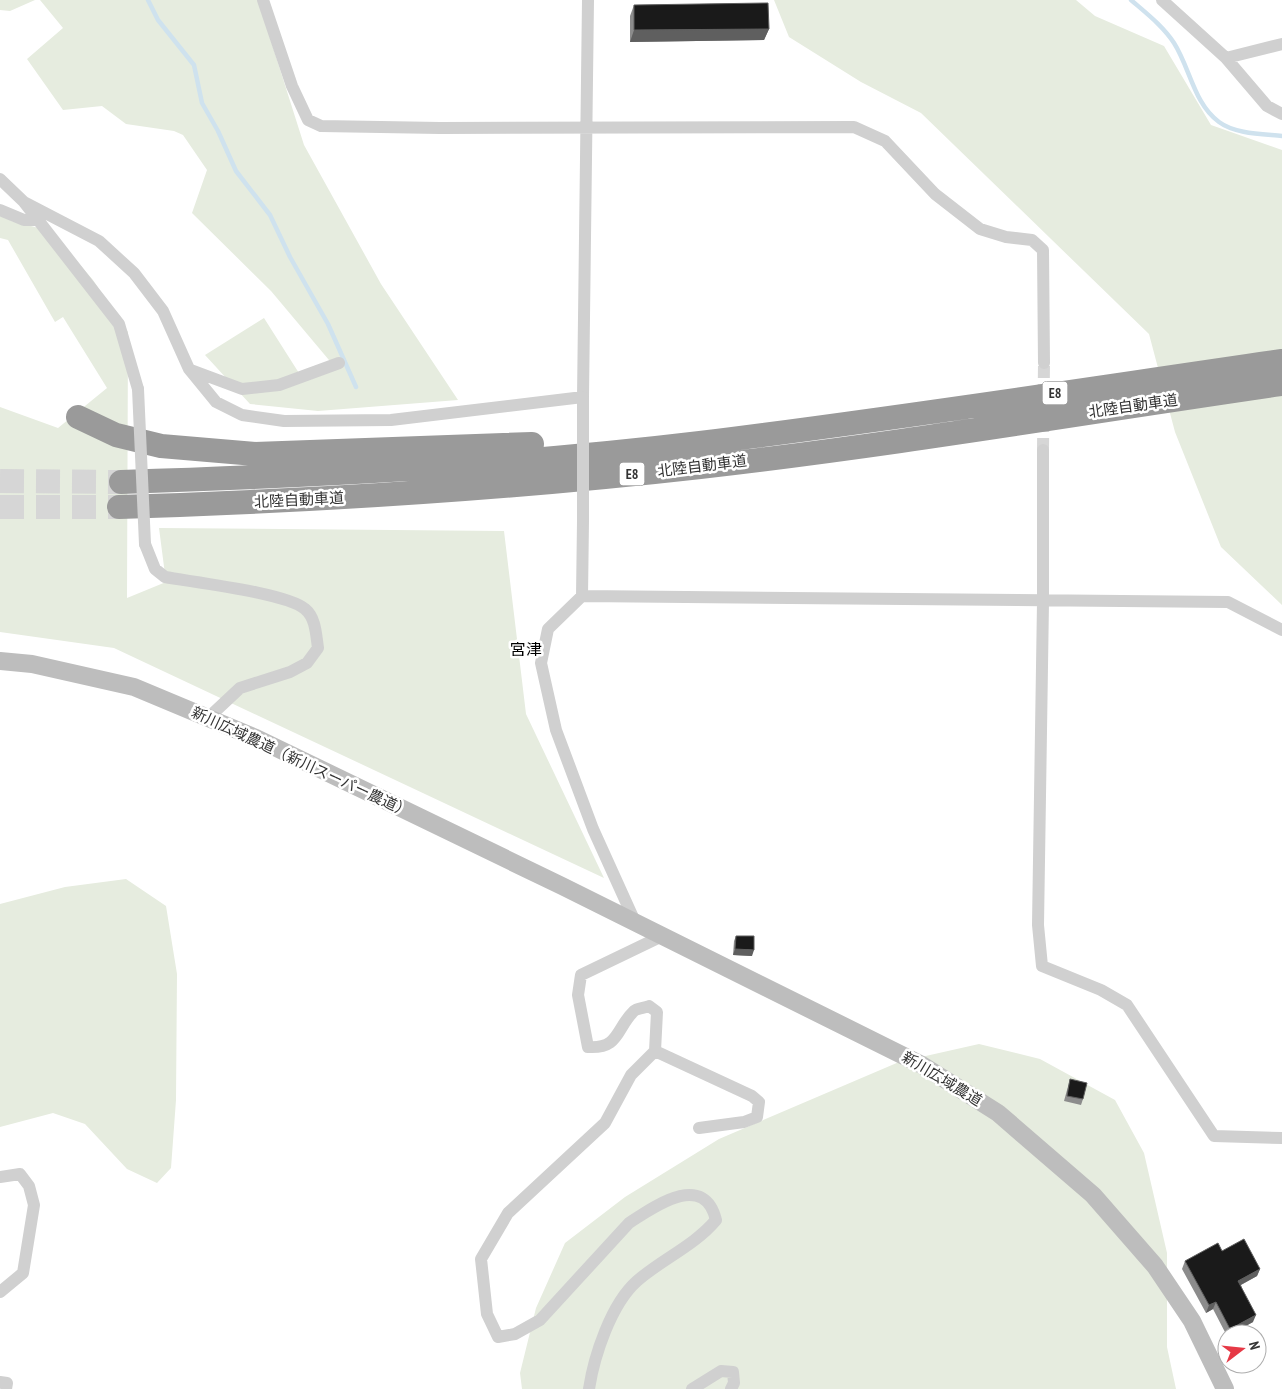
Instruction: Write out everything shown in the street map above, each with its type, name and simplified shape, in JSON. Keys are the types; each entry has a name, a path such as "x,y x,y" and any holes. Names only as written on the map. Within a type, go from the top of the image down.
{"highway":[{"name":"北陸自動車道","path":"121,482 350,473 569,456 700,443 1282,360"},
{"name":"北陸自動車道","path":"119,507 353,497 567,481 820,452 1282,384"},
{"path":"78,417 116,435 161,446 255,454 557,443 970,406"}],"street":[{"path":"263,0 292,86 308,120 320,126 854,127 885,141 935,194 980,229 1006,237 1032,240 1043,250 1044,363"},
{"path":"582,596 588,0"},
{"path":"1162,0 1226,58 1267,106 1282,114"},
{"path":"1226,58 1282,44"},
{"path":"0,179 24,202 119,324 138,389 145,544 155,569 165,577 272,595 304,607 313,619 318,648 307,663 290,672 240,688 208,718"},
{"path":"24,202 99,241 134,273 163,311 189,369 216,402 242,415 284,421 391,420 583,397"},
{"path":"0,210 24,220 38,220"},
{"path":"189,369 242,389 280,385 339,363"},
{"path":"1043,450 1044,602 1038,925 1042,966 1101,990 1127,1005 1214,1136 1282,1138"},
{"path":"636,924 593,828 556,730 541,663 548,629 582,596 711,596 1044,602 1228,602 1282,630"},
{"name":"新川広域農道（新川スーパー農道）","path":"0,661 32,664 134,687 256,738 562,886"},
{"name":"新川広域農道","path":"562,886 922,1065 998,1113 1093,1195 1155,1266 1192,1321 1225,1389"},
{"path":"588,1389 598,1353 615,1308 638,1280 703,1235 716,1220 712,1206 703,1197 688,1194 670,1200 644,1213 629,1224 540,1320 515,1334 498,1336 486,1314 481,1259 508,1213 605,1123 631,1075 654,1051 657,1012 649,1006 635,1010 611,1042 600,1048 588,1048 578,995 581,975 662,936"},
{"path":"654,1051 752,1096 759,1102 757,1117 744,1122 699,1128"},
{"path":"0,1178 20,1174 29,1186 34,1206 23,1273 0,1292"},
{"path":"692,1389 721,1371 733,1372 734,1383 731,1389"},
{"path":"0,1382 7,1383 6,1389"}],"shaded area":[{"path":"0,0 35,0 10,11 0,10"},
{"path":"40,0 258,0 304,145 381,284 458,400 318,411 250,404 205,355 264,318 304,381 334,366 271,291 192,213 207,170 183,135 174,131 126,124 102,106 63,110 27,59 63,28"},
{"path":"774,0 1076,0 1095,16 1164,46 1211,125 1282,150 1282,605 1221,547 1175,432 1149,334 921,113 861,82 789,37"},
{"path":"0,209 11,221 51,231 93,280 128,332 127,598 166,582 159,528 504,531 526,714 604,878 114,648 0,632 0,407 58,428 107,388 63,317 55,322 8,240 0,238"},
{"path":"126,879 166,906 177,974 176,1100 171,1168 157,1183 127,1169 85,1124 53,1113 0,1127 0,904 65,887"},
{"path":"979,1044 1040,1059 1115,1100 1144,1153 1167,1253 1167,1347 1176,1389 522,1389 520,1373 536,1308 565,1243 625,1197 719,1139 899,1062"}],"building":[{"path":"768,3 769,29 634,30 634,5"},
{"path":"736,936 754,936 754,950 735,949"},
{"path":"1070,1079 1087,1083 1083,1099 1067,1096"},
{"path":"1244,1239 1260,1269 1238,1281 1256,1315 1239,1324 1227,1324 1216,1302 1209,1305 1185,1261 1218,1243 1222,1251"}],"waterway":[{"path":"148,0 158,20 194,65 202,103 218,131 236,171 270,215 290,257 328,324 356,387"},
{"path":"1131,0 1160,25 1170,37 1180,53 1198,96 1204,106 1219,122 1233,129 1249,133 1282,136"}],"tunnel":[{"path":"1043,450 1044,363"},
{"path":"0,481 121,482"},
{"path":"0,507 119,507"}],"district":[{"name":"宮津","path":"526,649"}]}
